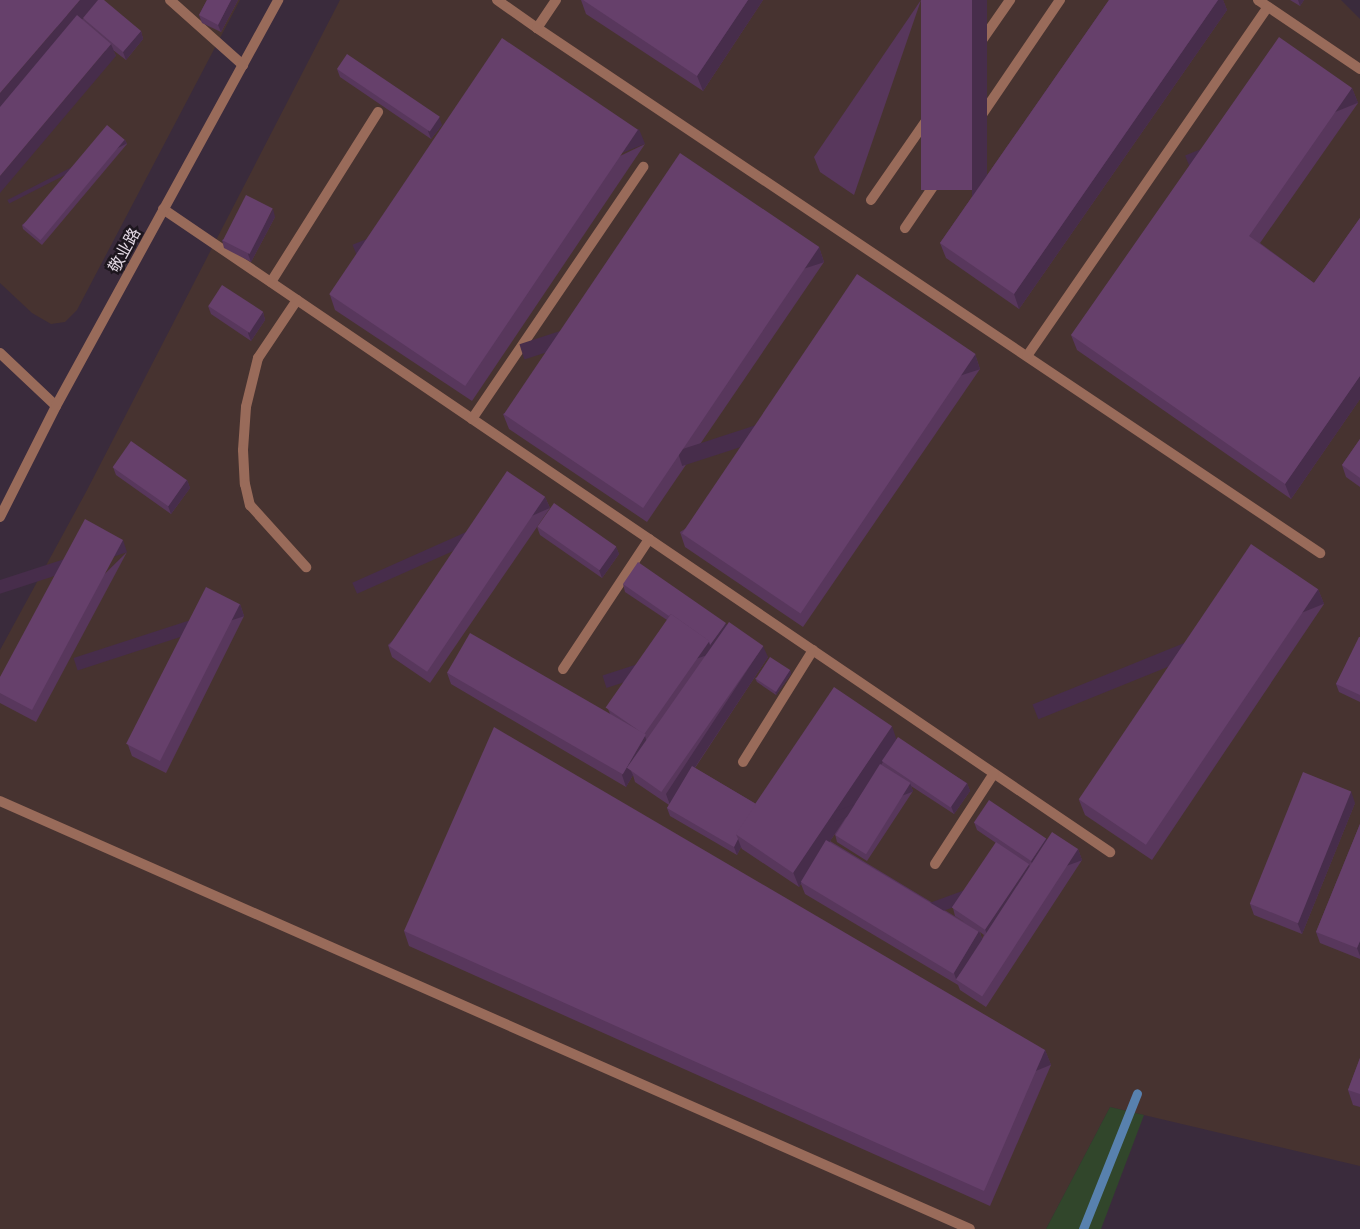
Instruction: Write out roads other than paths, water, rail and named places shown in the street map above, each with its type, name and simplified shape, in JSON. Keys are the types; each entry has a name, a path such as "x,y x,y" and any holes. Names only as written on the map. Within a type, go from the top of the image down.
{"street":[{"path":"170,0 243,65"},
{"name":"敬业路","path":"0,517 56,406 278,0"},
{"path":"497,0 1320,553"},
{"path":"538,28 556,0"},
{"path":"871,200 1010,0"},
{"path":"905,228 1060,0"},
{"path":"1258,0 1360,69"},
{"path":"1027,356 1268,7"},
{"path":"271,282 378,112"},
{"path":"472,419 643,167"},
{"path":"164,209 1110,852"},
{"path":"297,300 258,358 246,407 243,450 244,484 250,505 306,567"},
{"path":"0,352 56,406"},
{"path":"563,669 649,539"},
{"path":"743,762 813,650"},
{"path":"935,864 994,774"},
{"path":"0,801 970,1229"}],"waterway":[{"path":"1083,1229 1137,1093"}]}
